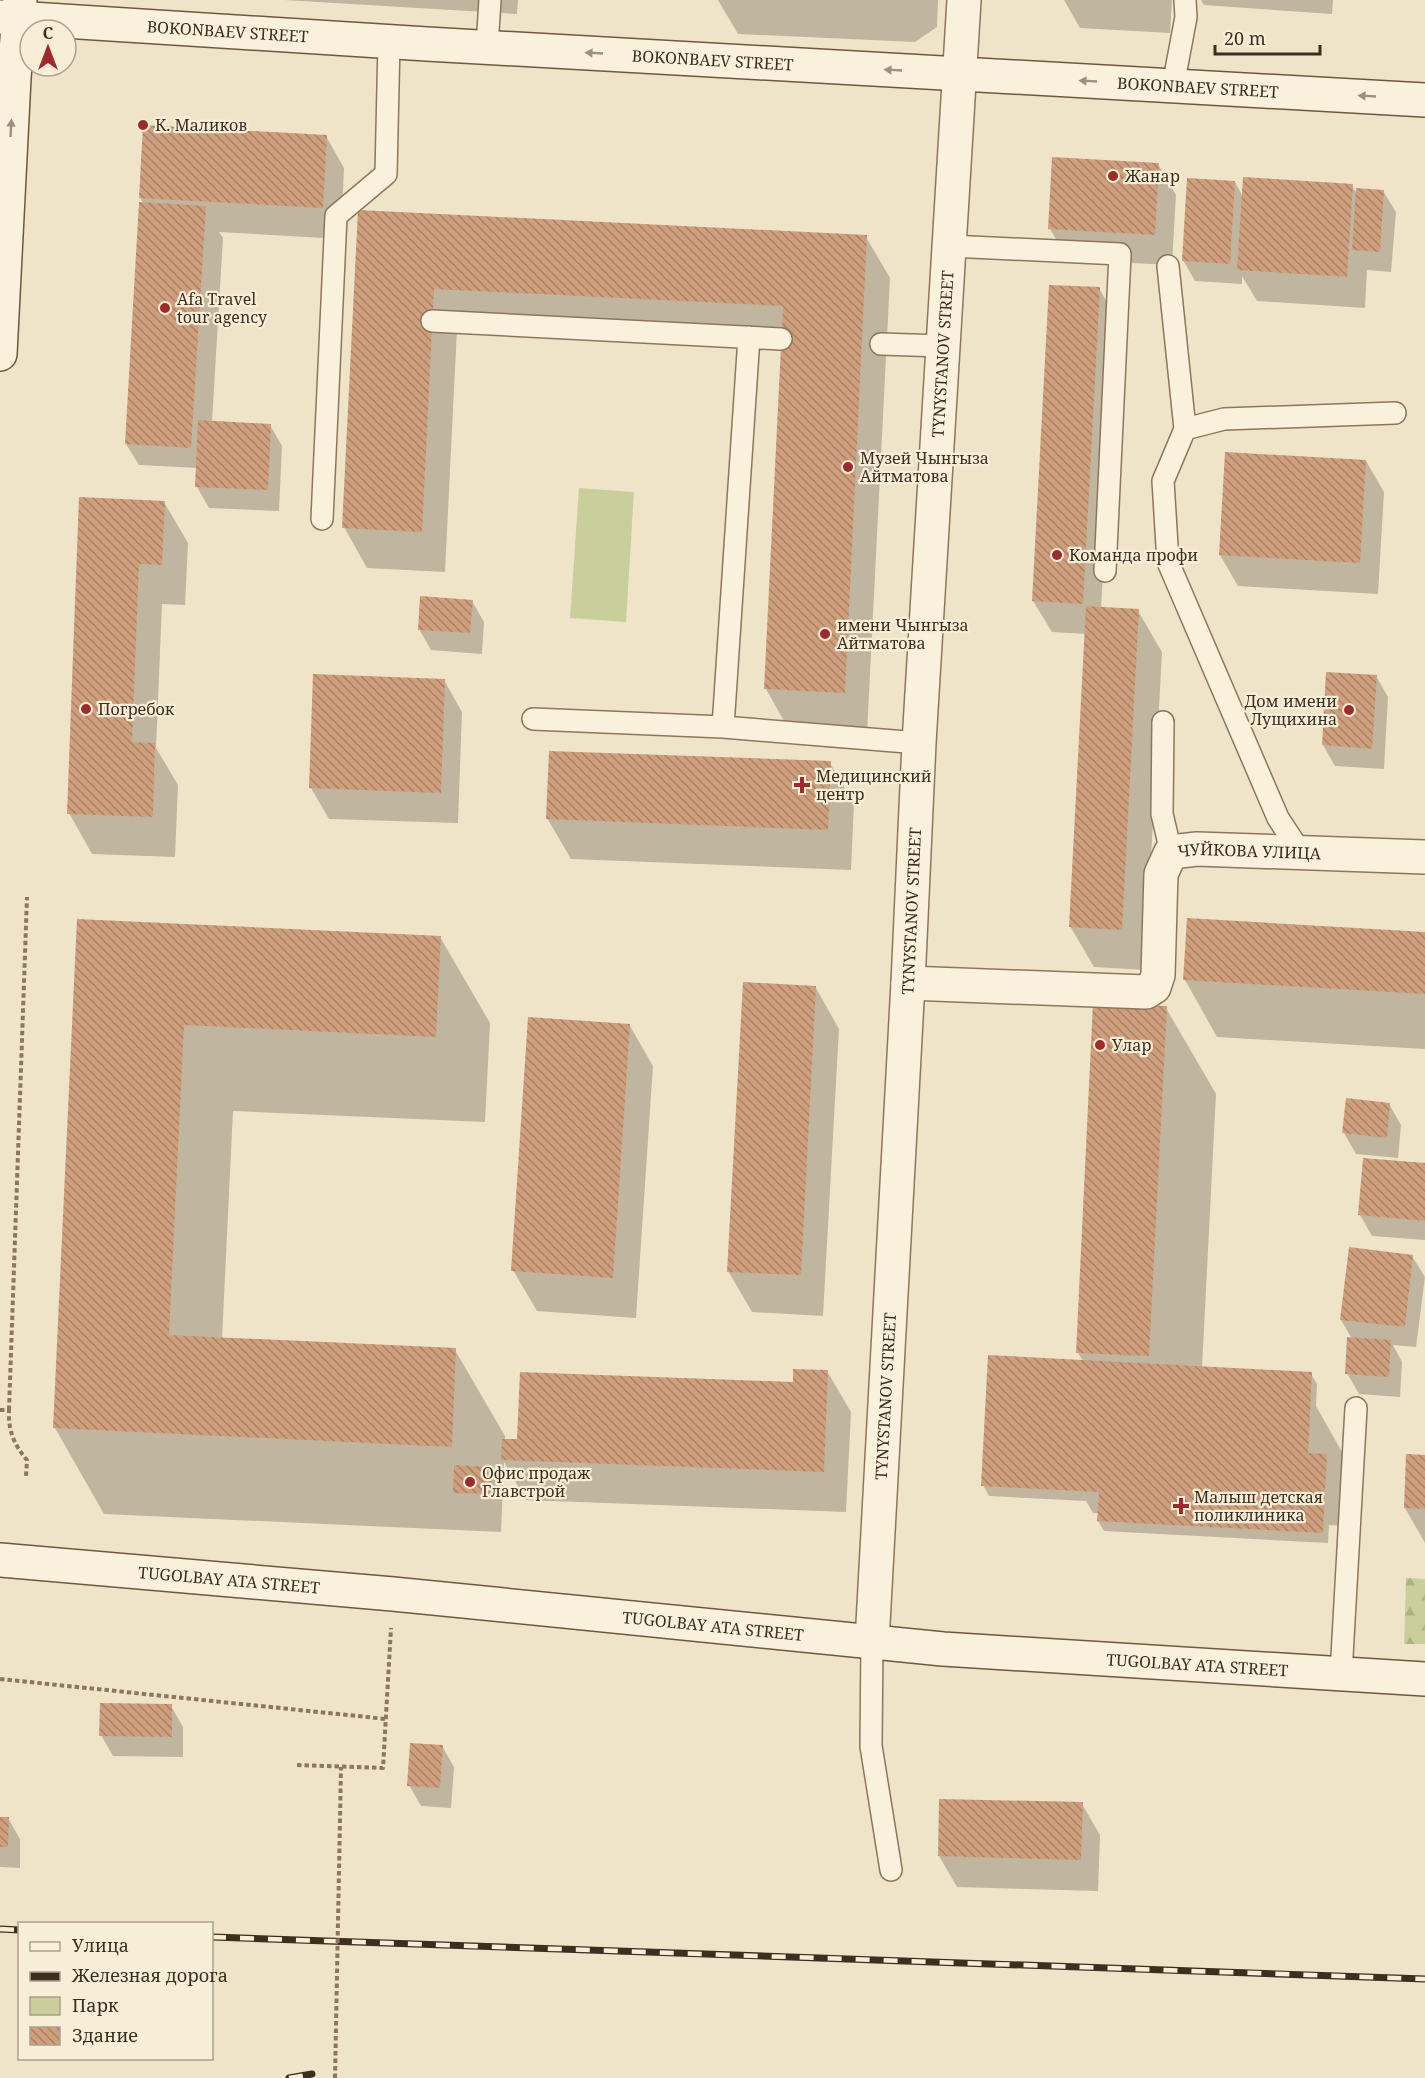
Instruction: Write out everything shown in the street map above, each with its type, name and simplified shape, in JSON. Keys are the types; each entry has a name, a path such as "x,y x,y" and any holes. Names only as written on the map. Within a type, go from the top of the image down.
{"street":[{"name":"TYNYSTANOV STREET","path":"872,1642 919,743 964,0"},
{"name":"BOKONBAEV STREET","path":"13,12 389,42 1425,100"},
{"path":"0,354 14,78 13,12"},
{"name":"ЧУЙКОВА УЛИЦА","path":"908,983 1146,992 1154,987 1158,975 1161,874 1171,852 1197,849 1425,858"},
{"name":"TUGOLBAY ATA STREET","path":"0,1560 393,1594 943,1649 1425,1679"}],"lane":[{"path":"487,47 490,0"},
{"path":"1173,86 1186,17 1185,0"},
{"path":"322,519 336,216 386,174 389,42"},
{"path":"950,246 1120,254 1105,571"},
{"path":"1168,266 1185,429 1163,481 1168,562 1278,818 1301,853"},
{"path":"432,321 782,339"},
{"path":"723,727 750,337"},
{"path":"881,344 942,346"},
{"path":"1185,429 1224,418 1395,413"},
{"path":"533,719 723,727 919,743"},
{"path":"1162,722 1162,814 1171,852"},
{"path":"1341,1674 1356,1408"},
{"path":"872,1642 871,1746 891,1870"}],"path":[{"path":"26,1476 27,1460 11,1437 8,1423 27,897"},
{"path":"0,1410 9,1410"},
{"path":"297,1765 383,1768 393,1594"},
{"path":"0,1679 386,1719"},
{"path":"335,2078 341,1767"}],"green space":[{"path":"579,488 634,492 626,622 570,618"},
{"path":"1406,1578 1425,1579 1425,1644 1404,1644"}],"building":[{"path":"143,125 327,135 323,208 139,198"},
{"path":"1052,157 1159,163 1155,235 1048,229"},
{"path":"1243,177 1353,184 1347,277 1237,270"},
{"path":"1187,178 1235,181 1230,264 1182,261"},
{"path":"1356,188 1384,190 1380,252 1352,250"},
{"path":"139,202 206,206 191,448 125,444"},
{"path":"358,210 867,235 845,693 764,689 783,306 434,289 422,532 342,528"},
{"path":"1049,285 1100,287 1083,604 1032,601"},
{"path":"198,420 271,424 268,490 195,487"},
{"path":"1225,452 1366,460 1360,563 1219,555"},
{"path":"79,497 165,501 162,565 139,564 132,742 155,743 153,817 67,814"},
{"path":"420,596 473,600 470,633 418,630"},
{"path":"1086,606 1139,609 1122,930 1069,927"},
{"name":"Дом имени Лущихина","path":"1326,672 1377,675 1372,749 1322,745"},
{"path":"313,674 445,679 441,793 309,788"},
{"path":"549,751 831,761 828,830 546,819"},
{"path":"1187,918 1425,932 1425,994 1183,980"},
{"path":"77,919 441,936 436,1037 184,1025 169,1335 456,1348 452,1447 53,1428"},
{"path":"743,982 816,986 801,1275 727,1272"},
{"path":"1093,1003 1167,1006 1149,1356 1076,1353"},
{"path":"528,1017 630,1024 613,1278 511,1271"},
{"path":"1346,1098 1390,1103 1387,1138 1342,1133"},
{"path":"1363,1158 1425,1163 1425,1221 1358,1215"},
{"path":"1349,1247 1413,1255 1405,1327 1340,1320"},
{"path":"1347,1337 1391,1340 1389,1377 1345,1374"},
{"path":"988,1355 1312,1372 1308,1453 1327,1454 1323,1533 1097,1521 1099,1492 981,1486"},
{"path":"793,1369 828,1370 824,1472 501,1460 502,1439 517,1439 520,1372 793,1382"},
{"path":"1406,1454 1425,1455 1425,1509 1404,1508"},
{"path":"454,1465 492,1467 491,1494 453,1493"},
{"path":"100,1703 172,1704 172,1737 99,1736"},
{"path":"410,1743 443,1745 440,1788 407,1786"},
{"path":"939,1799 1083,1802 1081,1860 938,1856"},
{"path":"0,1817 9,1817 8,1847 0,1847"}],"railway":[{"path":"0,1929 18,1930"},
{"path":"213,1937 1425,1979"},
{"path":"289,2078 312,2074"}],"place":[{"name":"К. Маликов","path":"143,125"},
{"name":"Жанар","path":"1113,176"},
{"name":"Afa Travel tour agency","path":"165,308"},
{"name":"Музей Чынгыза Айтматова","path":"848,467"},
{"name":"Команда профи","path":"1057,555"},
{"name":"имени Чынгыза Айтматова","path":"825,634"},
{"name":"Погребок","path":"86,709"},
{"name":"Дом имени Лущихина","path":"1349,710"},
{"name":"Медицинский центр","path":"802,785"},
{"name":"Улар","path":"1100,1045"},
{"name":"Офис продаж Главстрой","path":"470,1482"},
{"name":"Малыш детская поликлиника","path":"1181,1506"}]}
